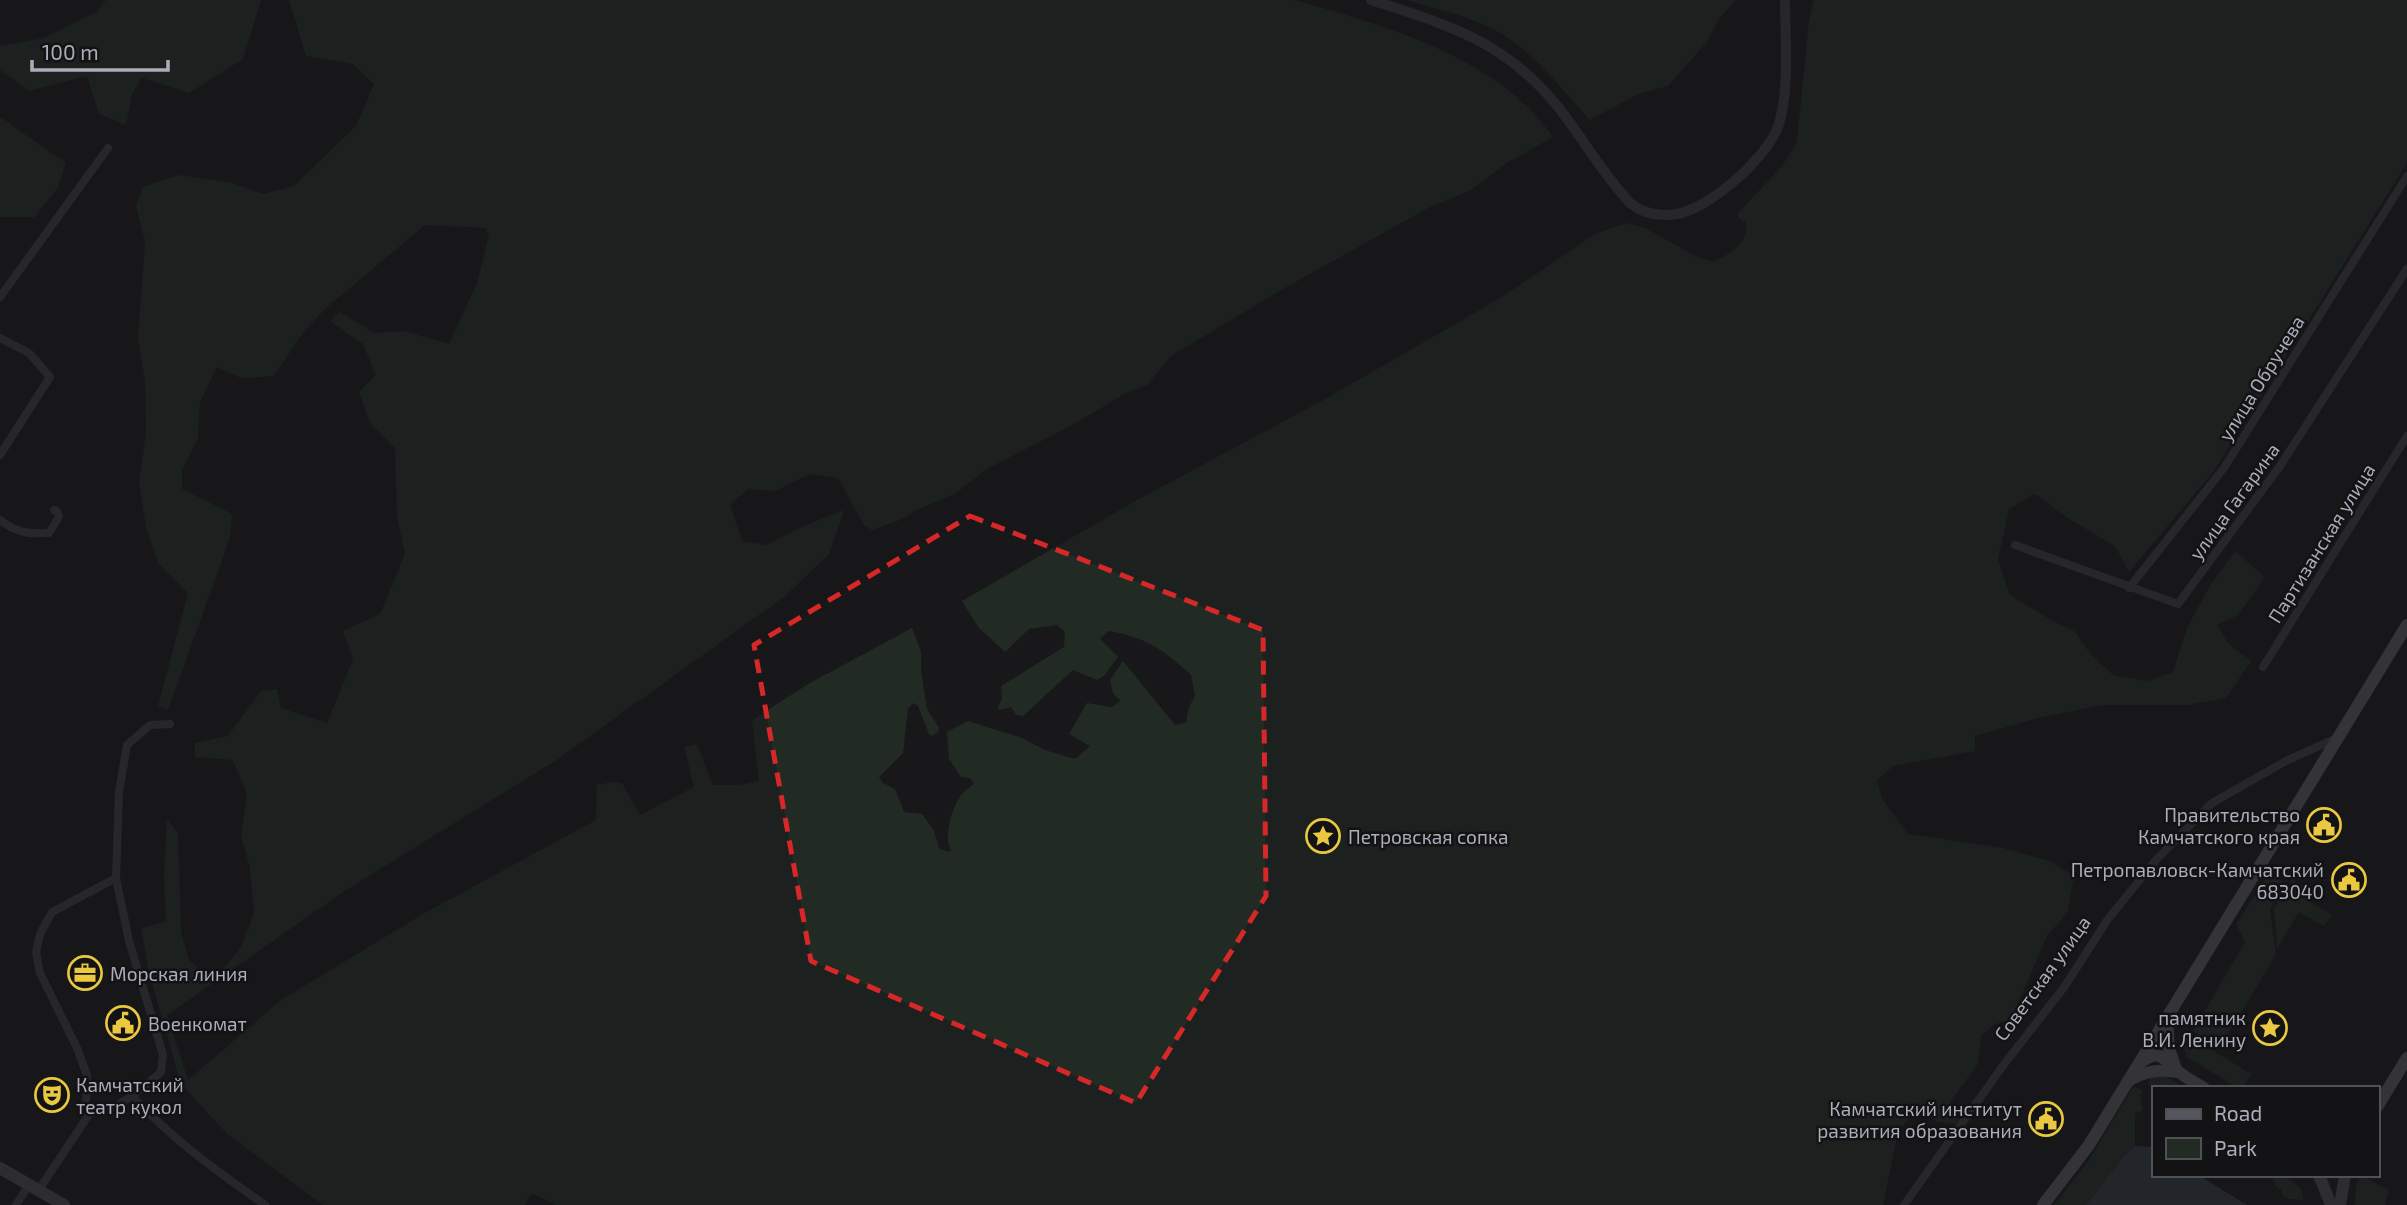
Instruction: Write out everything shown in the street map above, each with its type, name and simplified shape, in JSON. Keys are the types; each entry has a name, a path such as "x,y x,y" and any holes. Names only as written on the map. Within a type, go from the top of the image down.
{"main road":[{"path":"2043,1205 2089,1145 2407,625"},
{"path":"2167,1018 2169,1049 2178,1072"},
{"path":"2138,1064 2153,1055 2159,1055 2167,1059 2178,1072 2201,1086"},
{"path":"2379,1104 2407,1058"},
{"path":"2128,1080 2153,1070 2178,1072"},
{"path":"0,1168 64,1205"},
{"path":"2320,1177 2332,1205"},
{"path":"2330,1177 2332,1205"},
{"path":"2340,1205 2345,1177"}],"street":[{"path":"1371,0 1478,38 1505,55 1531,76 1557,105 1630,203 1646,212 1663,215 1687,210 1717,193 1753,162 1776,132 1784,98 1785,0"},
{"path":"0,298 108,148"},
{"name":"улица Обручева","path":"2129,588 2224,468 2407,176"},
{"name":"улица Гагарина","path":"2015,545 2178,604 2280,466 2407,269"},
{"path":"0,338 29,353 50,377 0,455"},
{"name":"Партизанская улица","path":"2263,667 2407,436"},
{"path":"0,520 13,530 28,534 49,533 59,517 54,510"},
{"path":"16,1205 34,1188 90,1113 101,1112 133,1097 161,1072 163,1055 129,941 116,878 120,792 127,745 150,725 170,724"},
{"name":"Советская улица","path":"1904,1205 2002,1067 2065,986 2108,919 2157,860 2211,803 2286,761 2337,738"},
{"path":"90,1113 86,1106 87,1075 72,1036 40,973 36,952 40,934 52,912 116,878"},
{"path":"133,1097 201,1160 265,1205"}],"highlighted area":[{"path":"970,516 1263,630 1266,896 1136,1103 811,961 754,645"}],"green space":[{"path":"106,0 261,0 243,59 189,93 142,78 132,94 126,125 99,114 87,76 29,91 0,70 0,46 44,38 98,11"},
{"path":"289,0 1295,0 1401,33 1470,65 1502,85 1530,109 1553,137 1507,163 1469,191 1430,207 1283,289 1171,356 1147,385 1126,393 1076,423 987,469 955,494 900,520 872,530 864,525 838,478 810,474 775,491 748,489 730,505 742,541 766,545 844,510 829,554 784,597 555,761 343,892 167,1015 188,1080 281,1000 423,914 596,820 597,785 622,783 640,815 694,787 684,747 697,744 713,785 738,785 759,781 752,720 810,683 912,628 921,651 927,709 939,728 932,736 929,734 918,706 913,703 908,709 903,753 879,777 883,783 895,789 904,812 922,814 934,831 939,848 948,852 951,850 948,829 952,814 961,795 974,783 970,778 961,777 949,759 947,732 968,721 1075,759 1090,746 1069,734 1087,703 1111,707 1121,701 1113,693 1110,680 1123,661 1175,725 1186,723 1189,707 1195,696 1191,675 1153,646 1132,636 1108,631 1100,639 1118,657 1104,676 1097,680 1073,670 1023,716 1016,715 1011,707 999,710 1001,686 1064,647 1065,632 1057,625 1029,629 1005,652 979,628 962,601 1137,500 1327,398 1502,297 1595,234 1626,223 1645,228 1697,257 1713,262 1732,251 1745,236 1746,222 1738,218 1738,213 1782,166 1797,142 1809,20 1814,0 2407,0 2407,163 2213,472 2129,572 2115,546 2066,517 2035,494 2009,509 1998,560 2010,595 2074,631 2092,656 2113,675 2147,681 2173,672 2188,626 2211,584 2235,551 2265,577 2238,615 2217,625 2228,643 2251,661 2226,698 2188,705 2102,705 2038,718 1975,736 1975,751 1893,766 1877,780 1882,799 1908,834 2003,848 2050,861 2074,876 2067,913 2047,936 2015,1010 2007,1021 1995,1024 1981,1036 1978,1064 1950,1102 1963,1113 1956,1124 1937,1122 1917,1107 1898,1132 1883,1205 556,1205 531,1193 525,1205 323,1205 227,1134 181,1084 149,972 141,928 166,922 164,877 167,819 178,834 181,932 189,960 209,978 224,968 241,947 254,913 250,868 241,836 247,794 233,760 195,757 195,743 228,736 261,691 277,689 281,708 327,723 353,659 343,631 380,614 405,554 397,516 395,448 370,423 359,392 376,375 363,344 330,321 340,312 374,333 404,331 449,344 477,283 489,235 485,228 425,225 326,308 302,334 274,376 241,378 217,367 200,402 198,438 182,470 182,489 232,514 230,538 168,710 158,706 188,593 158,563 146,527 139,483 146,433 145,382 138,337 145,243 136,206 143,187 179,175 232,183 263,194 294,186 356,126 374,84 353,64 306,56"},
{"path":"1407,0 1736,0 1719,19 1706,43 1668,86 1638,94 1590,120 1553,78 1512,40 1471,19"},
{"path":"0,117 66,163 58,187 35,217 0,217"},
{"path":"2270,873 2285,883 2270,909 2276,955 2220,1047 2193,1031 2245,942 2236,924"},
{"path":"2292,879 2307,888 2303,897 2331,915 2324,926 2299,912 2277,949 2274,908"},
{"path":"2188,1035 2251,1074 2244,1086 2235,1086 2187,1057 2183,1042"},
{"path":"2164,1075 2183,1086 2152,1087 2148,1084 2152,1077"},
{"path":"2134,1086 2143,1091 2140,1095 2143,1110 2135,1114 2135,1146 2086,1205 2054,1205 2087,1163"},
{"path":"2273,1177 2284,1177 2300,1187 2304,1200 2289,1199 2275,1186"},
{"path":"2359,1177 2364,1177 2389,1190 2385,1205 2355,1205"}],"shaded area":[{"path":"2135,1146 2152,1147 2152,1177 2201,1177 2247,1205 2086,1205"}],"place":[{"name":"Правительство Камчатского края","path":"2324,825"},
{"name":"Петровская сопка","path":"1323,836"},
{"name":"Петропавловск-Камчатский 683040","path":"2349,880"},
{"name":"Морская линия","path":"85,973"},
{"name":"Военкомат","path":"123,1023"},
{"name":"памятник В.И. Ленину","path":"2270,1028"},
{"name":"Камчатский театр кукол","path":"52,1095"},
{"name":"Камчатский институт развития образования","path":"2046,1119"}]}
